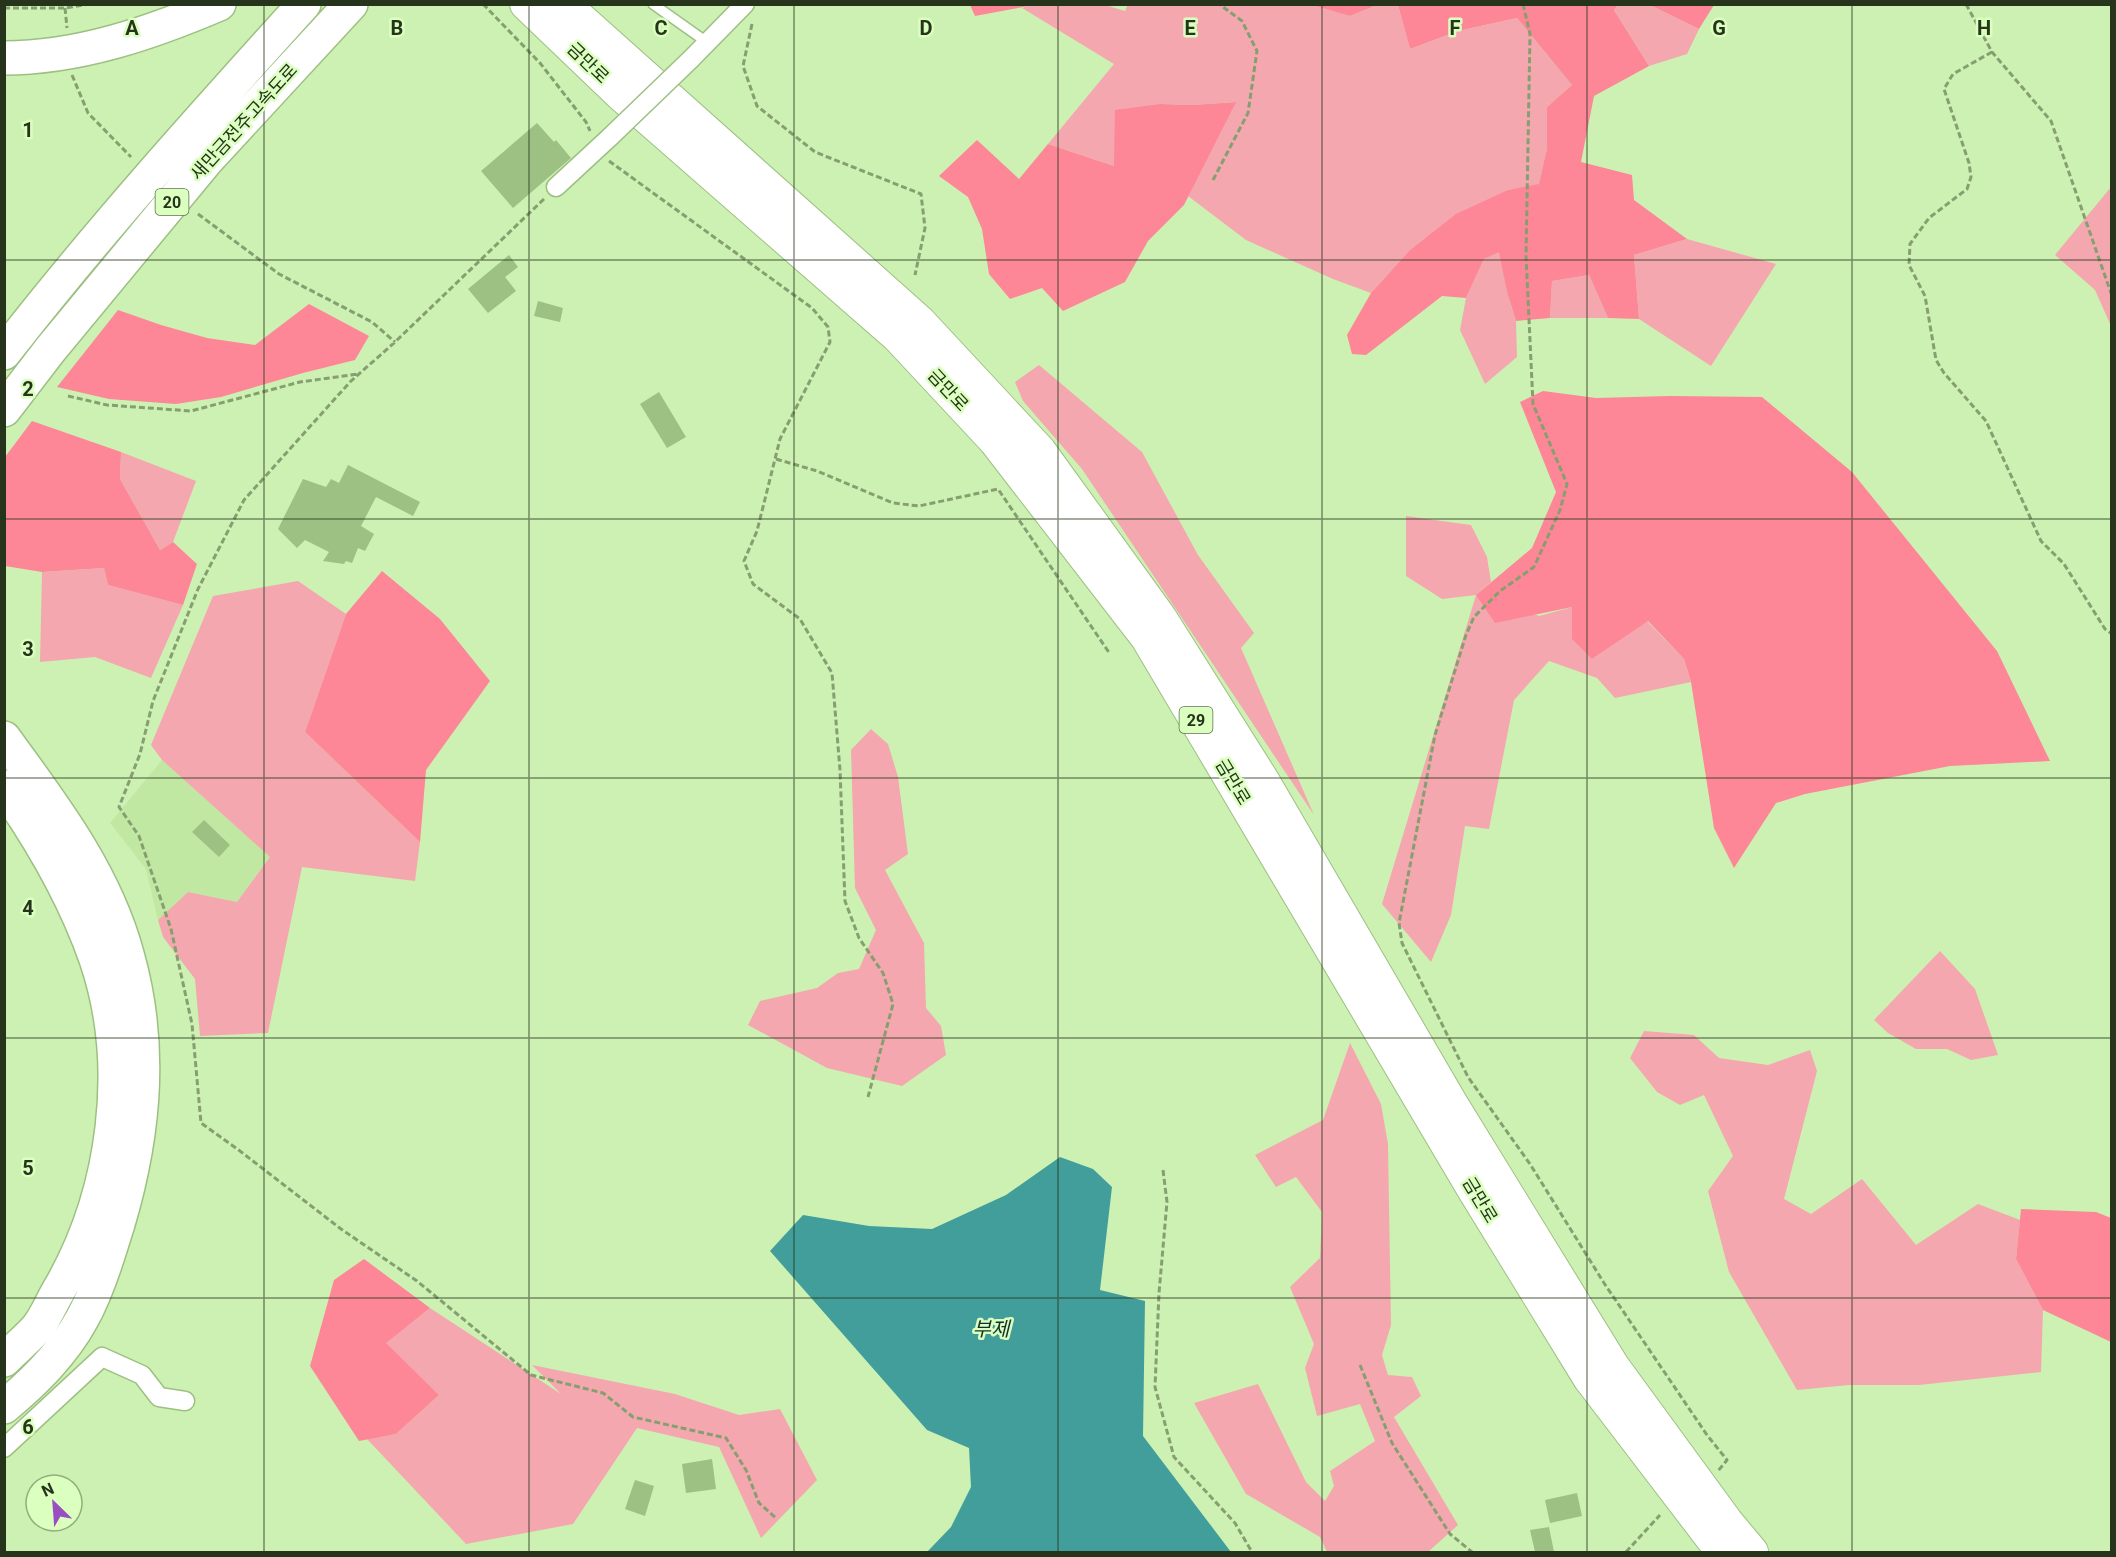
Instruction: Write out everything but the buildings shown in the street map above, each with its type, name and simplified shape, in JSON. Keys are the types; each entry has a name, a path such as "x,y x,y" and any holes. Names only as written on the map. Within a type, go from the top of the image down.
{"highway":[{"path":"4,58 27,58 102,45 165,27 219,4"},
{"name":"새만금전주고속도로","path":"4,353 45,301 182,140 304,4"},
{"name":"새만금전주고속도로","path":"4,410 50,350 207,160 351,4"},
{"name":"금만로","path":"526,4 621,95 898,337 995,441 1147,638 1473,1189 1589,1378 1722,1552"},
{"name":"금만로","path":"564,4 920,322 1040,451 1160,617 1258,772 1453,1106 1613,1366 1727,1522 1752,1552"},
{"path":"4,738 79,844 105,897 129,962 141,1013 144,1065 141,1115 126,1200 102,1272 82,1319 54,1360 4,1407"},
{"path":"4,787 56,867 78,913 96,961 111,1024 115,1076 112,1137 95,1208 72,1268 38,1327 4,1360"}],"street":[{"path":"556,188 708,43 750,10"},
{"path":"4,1448 102,1357 142,1375 159,1397 185,1401"}],"lane":[{"path":"653,4 708,43"}],"path":[{"path":"4,8 65,8 90,4"},
{"path":"483,4 540,63 604,143 615,167 812,308 828,327 830,342 780,439 757,531 744,561 753,584 801,619 832,673 840,770 845,901 859,938 883,973 893,1004 867,1097"},
{"path":"1213,180 1248,113 1257,51 1242,21 1219,4"},
{"path":"1523,4 1530,34 1526,256 1533,404 1567,484 1560,510 1534,567 1500,591 1474,617 1466,634 1435,735 1399,923 1402,943 1468,1077 1530,1164 1616,1302 1707,1435 1727,1460 1714,1476"},
{"path":"1966,4 1992,52 2051,121 2112,296"},
{"path":"65,8 67,32"},
{"path":"750,10 743,66 757,106 815,152 921,194 925,228 915,275"},
{"path":"1992,52 1953,74 1944,89 1969,163 1971,177 1967,189 1929,218 1910,244 1909,266 1925,296 1936,360 1944,373 1986,421 2041,541 2064,564 2105,629 2112,634"},
{"path":"70,70 88,113 131,158"},
{"path":"556,188 350,382 244,500 194,599 153,701 140,754 119,807 139,836 171,929 192,1024 201,1123 341,1228 417,1281 531,1375 603,1393 633,1417 726,1438 746,1470 759,1503 776,1518"},
{"path":"198,214 279,274 372,322 395,342"},
{"path":"68,396 107,405 191,411 300,382 359,374"},
{"path":"776,459 816,471 893,503 919,506 998,489 1110,654"},
{"path":"1163,1170 1167,1202 1159,1293 1155,1387 1174,1457 1235,1523 1252,1552"},
{"path":"1360,1365 1392,1443 1450,1534 1472,1552"},
{"path":"1626,1552 1660,1515"}],"shaded area":[{"path":"1034,4 1102,4 1125,11 1128,4 1313,4 1350,16 1377,5 1398,5 1410,49 1458,31 1517,18 1572,85 1547,107 1547,148 1539,185 1508,190 1409,251 1371,293 1333,279 1246,240 1188,196 1235,102 1193,105 1161,104 1114,166 1048,144 1114,64 1022,8"},
{"path":"1377,4 1350,16 1313,5"},
{"path":"970,5 1034,5 975,16"},
{"path":"1398,5 1618,5 1614,10 1649,66 1594,96 1581,162 1632,175 1634,200 1687,239 1634,255 1639,319 1608,318 1589,275 1552,281 1550,318 1516,321 1507,292 1499,252 1484,259 1466,298 1442,296 1366,355 1352,354 1347,335 1371,293 1409,251 1456,214 1508,190 1539,184 1547,148 1547,107 1572,85 1517,18 1458,31 1410,49"},
{"path":"1618,5 1650,5 1699,29 1687,54 1649,66 1614,10"},
{"path":"1650,5 1714,5 1699,29"},
{"path":"1236,102 1184,205 1148,241 1125,282 1063,311 1042,288 1010,299 989,274 982,229 968,197 939,176 977,140 1019,179 1048,144 1114,166 1115,110 1161,104 1193,105"},
{"path":"2111,187 2111,326 2095,290 2055,255"},
{"path":"1687,239 1776,264 1711,366 1639,319 1634,255"},
{"path":"1500,251 1507,292 1516,321 1517,357 1485,384 1460,330 1466,298 1484,259"},
{"path":"1589,275 1608,318 1550,318 1552,281"},
{"path":"309,304 369,336 355,360 221,397 176,404 109,399 57,387 118,310 207,338 255,345"},
{"path":"1039,365 1142,452 1198,555 1254,633 1241,648 1314,815 1082,469 1023,401 1015,382"},
{"path":"1543,391 1596,398 1762,397 1852,472 1997,651 2050,761 1950,766 1805,794 1776,803 1734,868 1714,828 1691,682 1684,659 1648,621 1592,659 1572,639 1572,607 1495,623 1476,595 1532,548 1556,492 1520,402"},
{"path":"32,421 121,452 120,479 160,550 173,542 197,564 183,605 108,585 104,568 42,572 5,566 5,457"},
{"path":"121,452 196,481 173,542 160,550 120,479"},
{"path":"1406,516 1471,525 1487,557 1491,582 1476,595 1442,599 1406,576"},
{"path":"104,568 108,585 183,605 151,678 95,657 40,662 42,572"},
{"path":"382,571 440,619 490,681 426,770 420,842 305,732 346,614"},
{"path":"298,581 346,614 305,732 420,842 415,881 302,867 268,1033 200,1036 195,979 163,937 158,920 188,892 237,902 270,857 162,760 151,745 213,596"},
{"path":"1476,595 1539,616 1572,607 1592,659 1647,621 1684,659 1691,682 1615,698 1597,678 1549,661 1514,700 1489,829 1465,826 1451,915 1431,962 1382,904"},
{"path":"871,729 888,744 898,777 908,854 885,870 924,943 926,1008 941,1026 946,1055 902,1086 827,1068 748,1025 760,1001 817,988 838,973 859,969 876,930 855,888 851,750"},
{"path":"162,760 270,857 237,902 188,892 158,920 146,869 110,823"},
{"path":"1940,951 1975,989 1998,1055 1971,1060 1947,1049 1916,1049 1888,1033 1874,1020"},
{"path":"1644,1031 1694,1035 1719,1058 1768,1065 1810,1050 1817,1071 1784,1199 1811,1214 1862,1179 1916,1245 1978,1204 2020,1220 2016,1259 2043,1310 2041,1372 1919,1385 1849,1385 1797,1390 1729,1272 1708,1191 1733,1156 1704,1095 1680,1105 1657,1092 1630,1058"},
{"path":"1350,1043 1381,1104 1388,1144 1391,1325 1382,1355 1388,1375 1412,1377 1421,1396 1394,1417 1458,1525 1428,1552 1327,1552 1320,1537 1246,1494 1194,1403 1258,1384 1306,1482 1325,1501 1334,1486 1330,1471 1375,1441 1360,1404 1317,1416 1305,1368 1314,1344 1290,1287 1320,1258 1322,1212 1296,1177 1276,1187 1255,1155 1323,1120"},
{"path":"2021,1209 2096,1212 2111,1218 2111,1342 2043,1310 2016,1259"},
{"path":"364,1259 430,1308 386,1343 439,1395 396,1434 359,1441 310,1366 334,1280"},
{"path":"430,1308 561,1394 532,1365 675,1394 739,1415 780,1409 817,1480 761,1538 719,1447 637,1428 573,1524 466,1544 367,1439 396,1434 439,1395 385,1343"}],"water":[{"name":"부제","path":"1060,1157 1093,1169 1112,1187 1100,1290 1145,1301 1143,1436 1231,1552 927,1552 951,1527 971,1487 969,1448 927,1430 770,1251 803,1215 869,1226 932,1229 1006,1195"}]}
